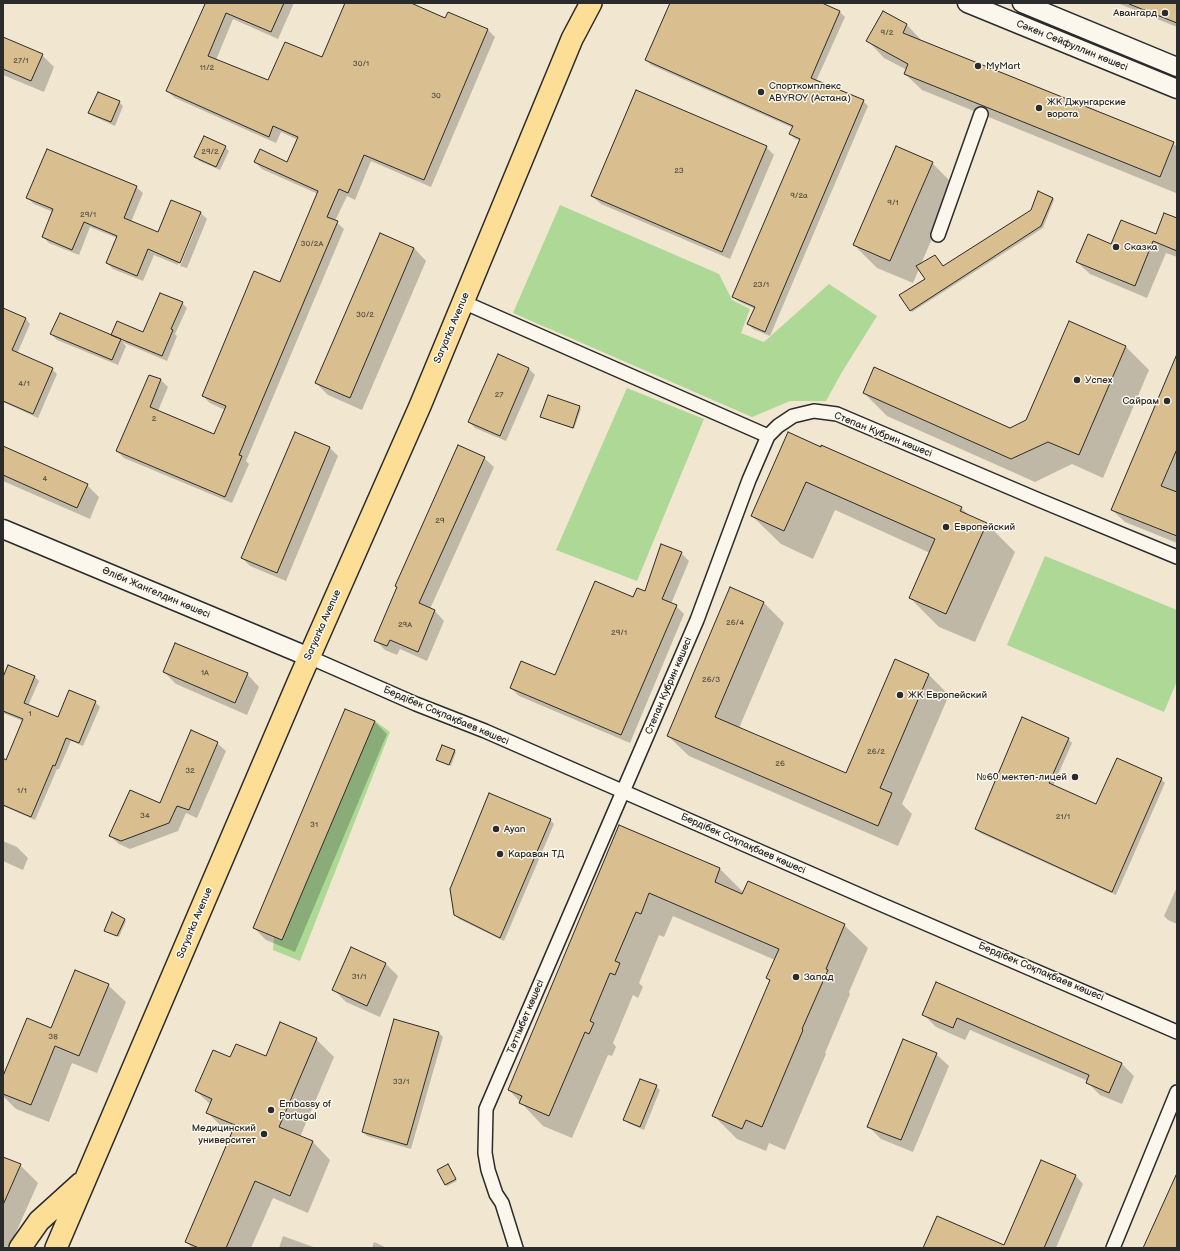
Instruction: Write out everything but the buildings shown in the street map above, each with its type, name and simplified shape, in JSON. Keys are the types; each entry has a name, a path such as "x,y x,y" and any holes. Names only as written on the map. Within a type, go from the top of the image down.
{"main road":[{"name":"Сәкен Сейфуллин көшесі","path":"967,3 1177,89"},
{"name":"Сәкен Сейфуллин көшесі","path":"1022,3 1041,6 1177,67"},
{"name":"Saryarka Avenue","path":"56,1248 309,657 400,453 572,39 592,4"},
{"name":"Әліби Жангелдин көшесі","path":"3,529 309,657"},
{"path":"20,1248 38,1221 86,1178"}],"street":[{"path":"938,235 981,114"},
{"path":"463,302 768,436"},
{"name":"Степан Кубрин көшесі","path":"623,791 697,620 749,480 768,436 778,426 793,416 814,411 836,414 1177,557"},
{"name":"Бердібек Соқпақбаев көшесі","path":"309,657 623,791 1177,1032"},
{"name":"Тәттімбет көшесі","path":"516,1248 502,1203 496,1194 488,1170 485,1153 486,1109 623,791"},
{"path":"1113,1248 1177,1092"}],"green space":[{"path":"560,205 719,274 732,300 750,309 741,333 764,342 829,284 877,316 842,372 826,401 790,401 752,417 513,313"},
{"path":"627,388 704,419 637,581 556,550"},
{"path":"1045,556 1177,610 1177,681 1164,712 1007,645"},
{"path":"375,721 390,732 300,961 273,950 274,937 282,940"}],"place":[{"name":"Авангард","path":"1165,13"},
{"name":"MyMart","path":"978,66"},
{"name":"Спорткомплекс ABYROY (Астана)","path":"761,92"},
{"name":"ЖК Джунгарские ворота","path":"1039,108"},
{"name":"Сказка","path":"1116,247"},
{"name":"Успех","path":"1077,380"},
{"name":"Сайрам","path":"1167,401"},
{"name":"Европейский","path":"946,527"},
{"name":"ЖК Европейский","path":"900,695"},
{"name":"№60 мектеп-лицей","path":"1075,777"},
{"name":"Ayan","path":"496,829"},
{"name":"Караван ТД","path":"500,854"},
{"name":"Запад","path":"796,977"},
{"name":"Embassy of Portugal","path":"271,1110"},
{"name":"Медицинский университет","path":"264,1134"}]}
